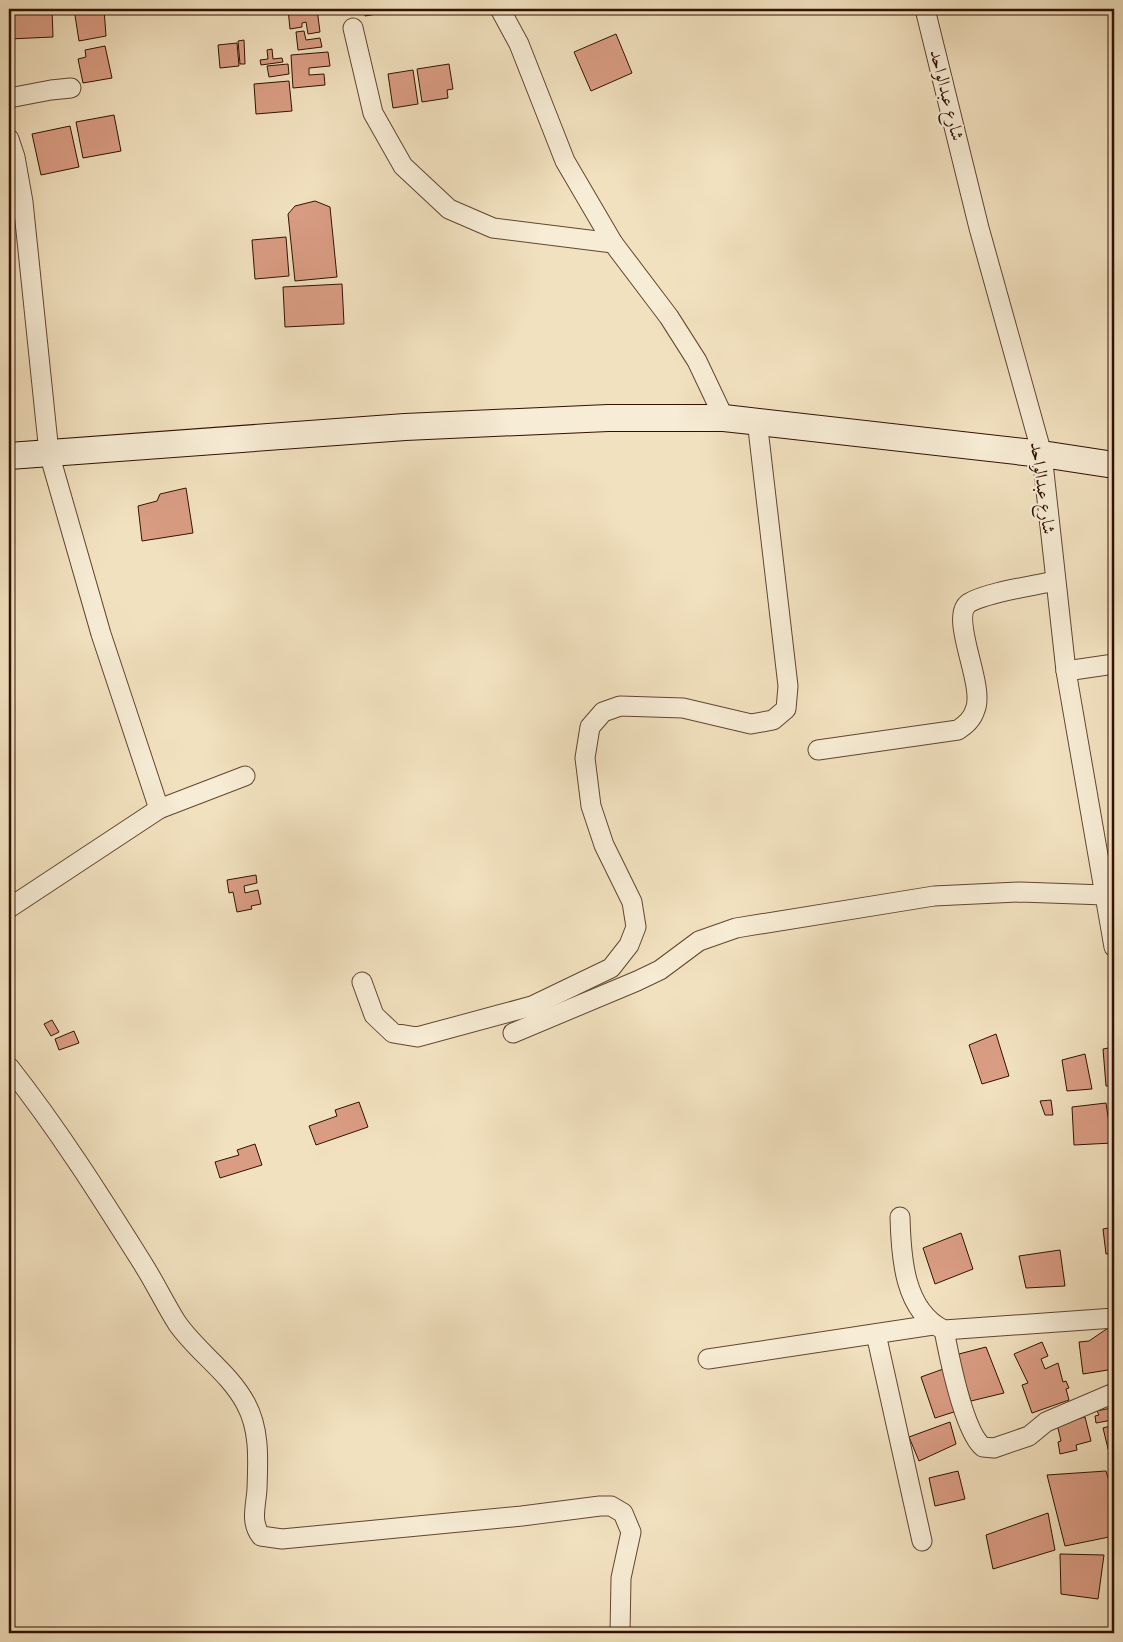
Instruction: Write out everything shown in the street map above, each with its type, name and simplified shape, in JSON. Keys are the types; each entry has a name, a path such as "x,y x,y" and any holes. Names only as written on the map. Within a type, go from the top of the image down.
{"street":[{"path":"500,9 519,44 566,161 613,244 669,317 698,361 724,418"},
{"name":"شارع عبدالواحد","path":"925,9 980,228 1042,454 1066,672 1114,947"},
{"path":"353,28 374,113 403,166 449,209 493,228 613,244"},
{"path":"9,98 72,88"},
{"path":"9,139 15,157 23,202 49,453 101,634 159,809"},
{"path":"9,456 405,427 608,418 724,418 757,420 1042,454 1114,465"},
{"path":"362,982 374,1015 393,1033 417,1037 532,1006 610,968 629,945 636,927 632,902 604,846 591,806 585,758 590,727 603,712 620,706 683,708 751,724 773,720 786,709 788,686 757,420"},
{"path":"818,750 958,730 969,722 976,709 977,686 963,629 963,611 968,604 982,598 1055,581"},
{"path":"1066,672 1114,664"},
{"path":"9,908 159,809 245,776"},
{"path":"512,1033 637,982 660,970 699,941 736,928 934,896 1020,892 1105,894"},
{"path":"9,1067 68,1149 144,1266 178,1323 228,1379 246,1404 257,1440 257,1489 254,1520 256,1530 261,1536 282,1539 612,1506 623,1513 631,1532 621,1578 620,1633"},
{"path":"900,1217 900,1241 908,1287 918,1310 939,1328 973,1436 983,1447 994,1448 1029,1436 1046,1422 1114,1393"},
{"path":"708,1359 876,1334 939,1328 1114,1318"},
{"path":"876,1334 922,1541"}],"building":[{"path":"9,9 52,9 53,37 9,39"},
{"path":"74,9 104,9 106,36 79,41"},
{"path":"288,9 317,9 320,32 308,34 306,22 302,23 302,27 290,29"},
{"path":"364,9 387,9 388,12 365,16"},
{"path":"397,9 420,9 420,11 399,14"},
{"path":"304,31 306,40 320,38 322,47 298,50 296,32"},
{"path":"616,34 632,73 591,91 574,52"},
{"path":"244,40 245,64 240,64 238,41"},
{"path":"237,43 239,66 220,68 218,45"},
{"path":"105,46 112,78 83,83 78,59 86,57 85,50"},
{"path":"272,49 273,59 282,58 283,62 261,65 260,60 268,59 267,50"},
{"path":"328,52 330,66 309,68 309,75 324,74 325,85 293,88 291,55"},
{"path":"288,64 289,74 269,77 267,66"},
{"path":"449,64 453,89 447,90 448,98 422,102 417,69"},
{"path":"413,70 418,104 393,108 388,74"},
{"path":"289,81 292,111 256,114 254,84"},
{"path":"114,115 121,151 83,158 76,122"},
{"path":"70,126 79,167 41,175 32,134"},
{"path":"315,201 330,207 337,277 295,281 288,214 295,206"},
{"path":"286,237 289,276 255,279 252,240"},
{"path":"342,284 344,324 285,327 283,287"},
{"path":"186,488 193,533 142,541 138,506 157,501 160,494"},
{"path":"256,875 257,883 244,886 245,893 258,890 261,904 251,906 252,909 237,912 233,892 229,893 227,880"},
{"path":"52,1020 59,1032 51,1036 44,1024"},
{"path":"74,1031 79,1043 59,1050 55,1039"},
{"path":"996,1034 1009,1076 982,1084 969,1045"},
{"path":"1114,1047 1114,1086 1106,1086 1103,1049"},
{"path":"1085,1054 1092,1089 1067,1091 1062,1060"},
{"path":"1051,1100 1053,1115 1045,1115 1040,1101"},
{"path":"359,1102 368,1127 316,1145 309,1126 337,1116 335,1110"},
{"path":"1106,1103 1112,1143 1074,1145 1072,1107"},
{"path":"255,1144 262,1165 220,1178 215,1162 239,1155 237,1150"},
{"path":"1114,1227 1114,1253 1106,1254 1103,1229"},
{"path":"961,1233 973,1269 935,1284 923,1248"},
{"path":"1060,1250 1065,1286 1026,1288 1019,1256"},
{"path":"1108,1328 1114,1369 1083,1374 1079,1342 1089,1341"},
{"path":"1042,1342 1048,1356 1041,1359 1045,1369 1058,1363 1063,1382 1066,1381 1069,1388 1066,1389 1069,1400 1032,1413 1022,1385 1028,1383 1014,1354"},
{"path":"986,1347 1004,1393 971,1401 955,1355"},
{"path":"946,1368 957,1411 935,1418 921,1377"},
{"path":"1111,1408 1114,1413 1112,1420 1096,1423 1095,1416 1099,1415 1097,1411"},
{"path":"1085,1417 1091,1441 1076,1445 1077,1450 1060,1454 1058,1442 1061,1441 1057,1424"},
{"path":"950,1422 956,1444 919,1461 909,1437"},
{"path":"1114,1425 1114,1456 1110,1457 1103,1428"},
{"path":"958,1471 965,1499 935,1506 929,1478"},
{"path":"1106,1471 1114,1498 1114,1536 1065,1546 1047,1475"},
{"path":"1048,1513 1055,1550 993,1569 986,1535"},
{"path":"1060,1554 1104,1555 1098,1599 1061,1594"}]}
